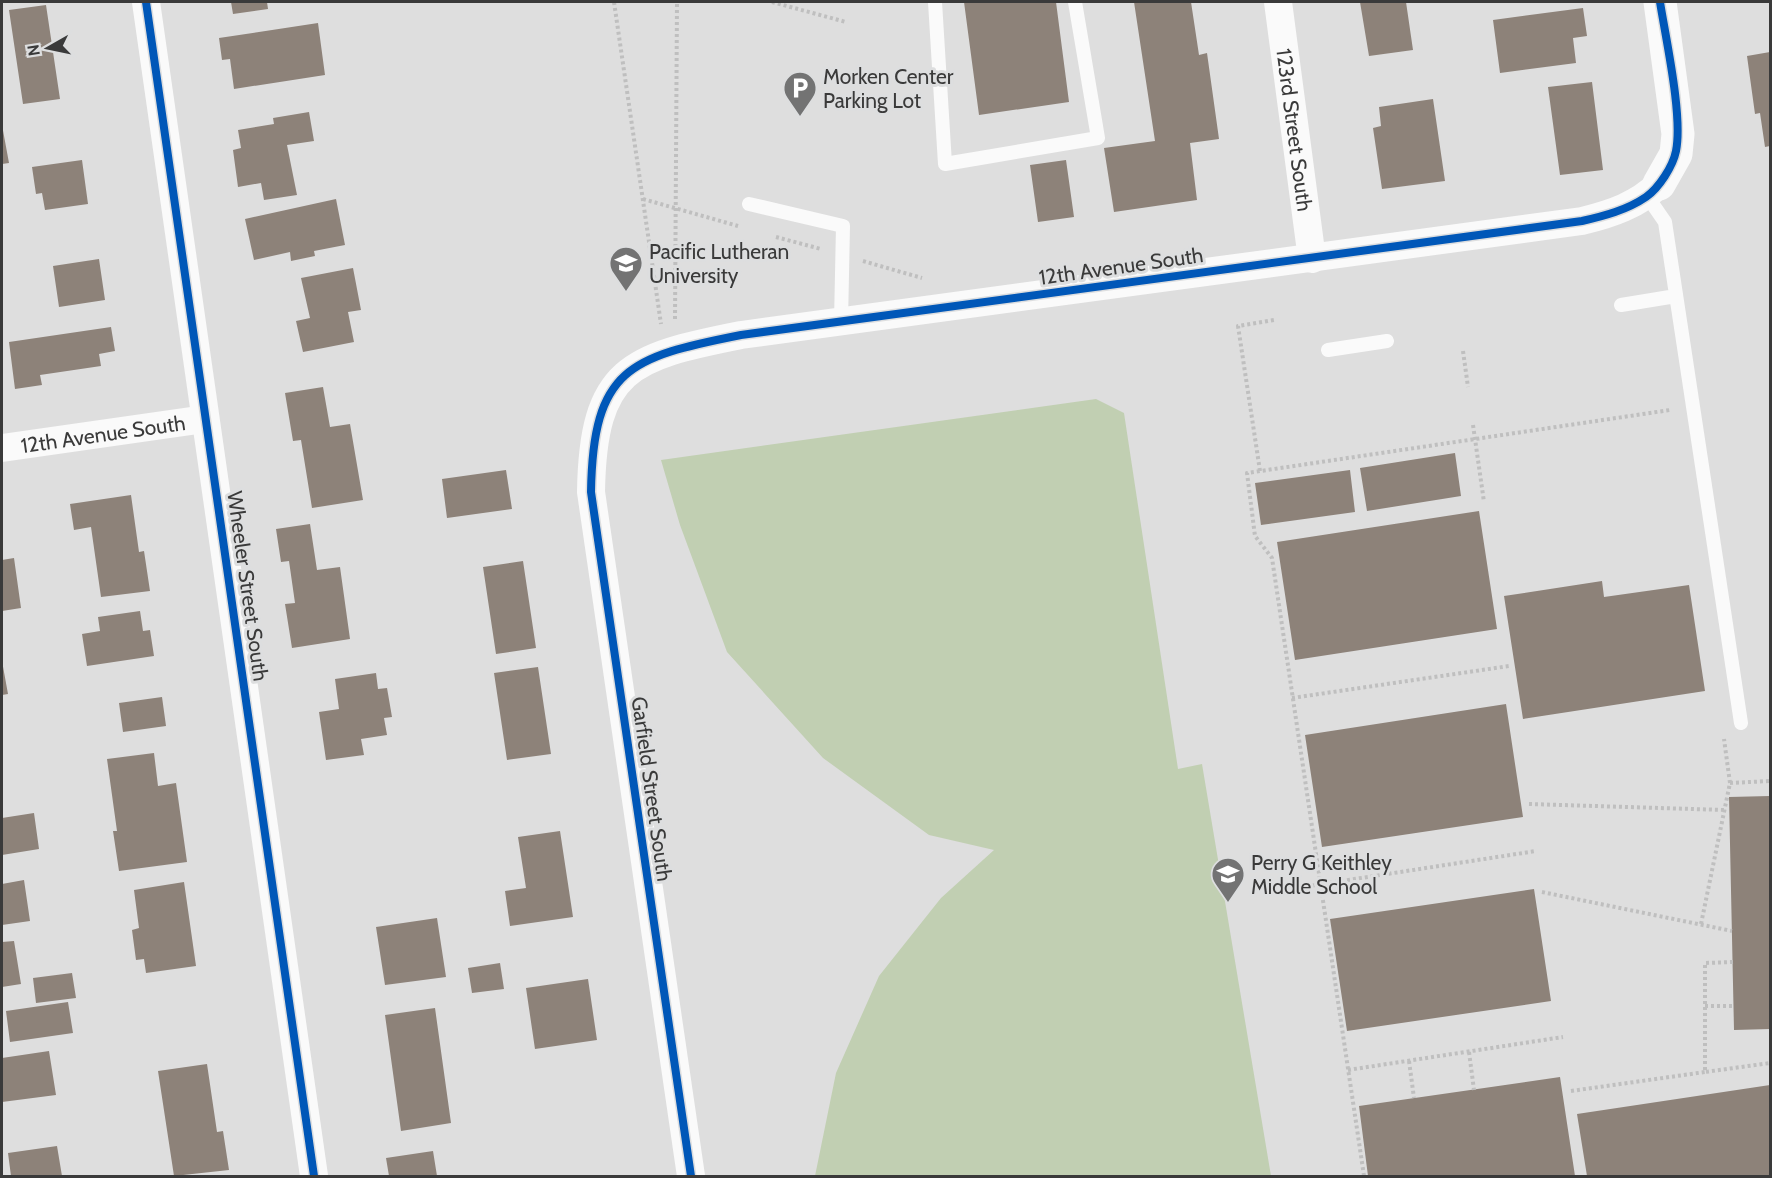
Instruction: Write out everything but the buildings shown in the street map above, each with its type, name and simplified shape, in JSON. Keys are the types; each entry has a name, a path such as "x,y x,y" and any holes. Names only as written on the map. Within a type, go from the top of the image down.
{"street":[{"name":"Wheeler Street South","path":"146,2 314,1176"},
{"name":"123rd Street South","path":"1278,2 1312,259"},
{"path":"1653,190 1676,154 1678,135 1660,2"},
{"name":"12th Avenue South","path":"602,408 624,376 644,361 675,344 1582,221 1611,214 1653,190"},
{"name":"Garfield Street South","path":"602,408 594,436 591,492 691,1176"},
{"name":"12th Avenue South","path":"2,448 205,419"}],"lane":[{"path":"935,2 945,164 1098,138 1075,2"},
{"path":"1653,190 1665,222 1741,723"},
{"path":"749,204 843,226 841,322"},
{"path":"1621,305 1676,296"},
{"path":"1328,350 1387,341"}],"path":[{"path":"614,2 662,335 675,344"},
{"path":"675,344 678,2"},
{"path":"772,2 846,22"},
{"path":"643,199 742,227"},
{"path":"764,233 933,281"},
{"path":"1260,471 1238,326 1274,320"},
{"path":"1463,351 1468,387"},
{"path":"1364,1176 1272,558 1255,536 1246,473 1674,409"},
{"path":"1473,425 1484,502"},
{"path":"1292,698 1509,666"},
{"path":"1701,924 1730,783 1723,736"},
{"path":"1730,783 1770,782"},
{"path":"1529,804 1725,810"},
{"path":"1264,893 1536,851"},
{"path":"1542,892 1732,930"},
{"path":"1705,1072 1705,963 1733,962"},
{"path":"1705,1006 1734,1006"},
{"path":"1348,1070 1563,1037"},
{"path":"1469,1052 1474,1090"},
{"path":"1408,1061 1414,1098"},
{"path":"1571,1091 1770,1063"}],"green space":[{"path":"1096,399 1124,413 1178,769 1202,764 1271,1176 815,1176 836,1073 879,976 941,898 994,850 929,835 823,758 727,652 680,525 661,460"}],"cycle path":[{"path":"146,2 314,1176"},
{"path":"691,1176 591,492 593,451 600,418 610,394 625,375 645,362 671,351 741,335 1582,221 1615,212 1639,202 1651,193 1669,170 1676,151 1678,136 1676,98 1660,2"}],"place":[{"name":"Morken Center Parking Lot","path":"800,117"},
{"name":"Pacific Lutheran University","path":"626,292"},
{"name":"Perry G Keithley Middle School","path":"1228,903"}]}
